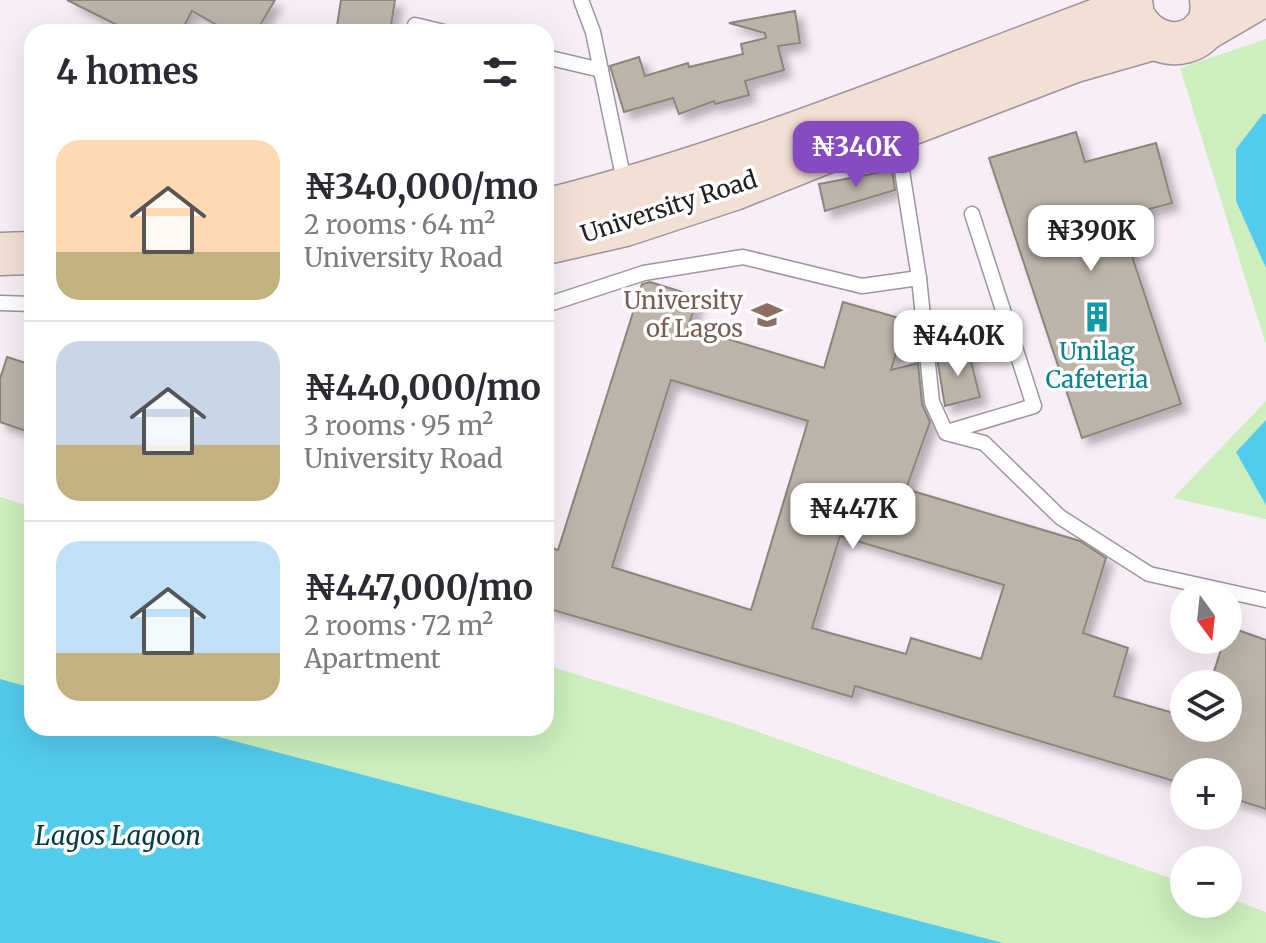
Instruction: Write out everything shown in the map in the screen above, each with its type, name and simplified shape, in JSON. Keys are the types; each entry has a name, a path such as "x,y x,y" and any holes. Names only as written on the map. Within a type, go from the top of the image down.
{"main road":[{"path":"1139,15 1165,44 1178,44 1191,40 1207,16 1255,0"},
{"name":"University Road","path":"554,241 625,225 721,194 846,144 895,130 1075,61 1139,15"},
{"name":"University Road","path":"554,208 626,190 1139,15"},
{"path":"0,254 24,253"},
{"path":"0,282 24,281"}],"lane":[{"path":"581,0 593,32 626,190"},
{"path":"554,59 601,70"},
{"path":"895,130 919,278 932,402 946,433"},
{"path":"946,433 1034,406 972,214"},
{"path":"554,302 644,273 743,257 862,286 919,278"},
{"path":"0,303 24,304"},
{"path":"946,433 984,443 1060,517 1149,574 1266,600"}],"green space":[{"path":"1266,39 1266,345 1180,68"},
{"path":"1266,401 1266,519 1173,498"},
{"path":"0,497 24,504 24,736 554,736 554,667 733,723 1170,878 1170,918 1242,918 1242,903 1266,912 1266,943 0,943"}],"water":[{"path":"1266,114 1266,268 1236,201 1236,149"},
{"path":"1266,420 1266,505 1236,452"},
{"name":"Lagos Lagoon","path":"0,679 24,686 24,736 215,736 1003,943 0,943"}],"building":[{"path":"67,0 275,0 261,24 215,24 192,11 185,24 115,24"},
{"path":"341,0 395,0 391,24 337,24"},
{"path":"795,11 800,43 778,46 784,70 745,81 749,95 715,104 714,101 679,114 673,98 624,112 610,66 639,57 645,76 688,63 689,67 743,54 741,44 766,38 765,33 729,23"},
{"name":"Unilag Cafeteria","path":"1076,132 1085,162 1156,143 1172,203 1119,217 1181,404 1082,438 989,158"},
{"path":"892,170 895,190 825,211 819,184"},
{"path":"650,282 698,297 688,327 824,368 843,302 906,320 891,370 918,363 922,404 930,422 906,489 1080,541 1106,558 1083,633 1128,648 1114,696 1170,712 1170,742 1242,742 1242,670 1214,670 1220,654 1242,654 1242,632 1266,640 1266,809 1242,801 1242,758 1170,758 1170,780 855,686 852,697 554,610 554,549 558,550 642,284","holes":["671,380 808,421 751,610 612,567","840,536 1004,585 981,659 911,638 906,654 812,628"]},
{"path":"968,350 980,397 945,406 937,358"},
{"path":"7,357 24,362 24,430 0,422 0,379"}],"place":[{"name":"University of Lagos","path":"767,315"},
{"name":"Unilag Cafeteria","path":"1097,317"}]}
